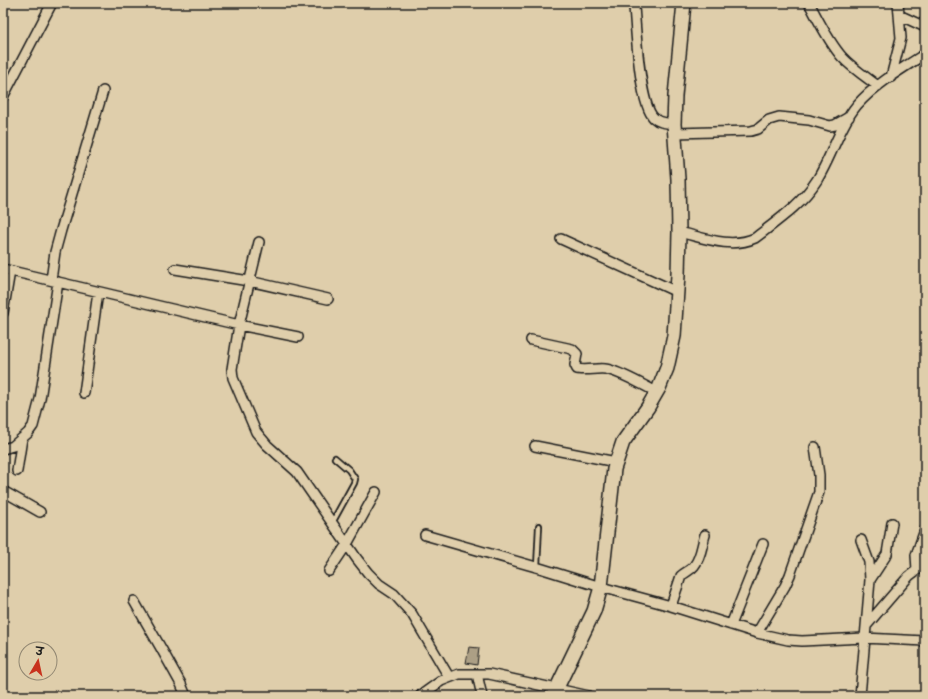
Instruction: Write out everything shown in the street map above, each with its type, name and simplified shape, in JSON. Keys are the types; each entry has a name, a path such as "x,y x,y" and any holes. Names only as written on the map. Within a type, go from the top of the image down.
{"street":[{"path":"3,97 52,3"},
{"path":"555,692 594,612 601,587 604,548 616,462 623,442 657,392 667,368 674,336 678,292 679,232 675,96 684,3"},
{"path":"809,3 834,46 842,56 878,86"},
{"path":"891,77 901,38 898,3"},
{"path":"634,7 639,64 644,93 650,112 654,118 661,122 675,128 751,131 758,129 769,120 779,117 809,120 830,126 849,117"},
{"path":"899,15 925,27"},
{"path":"679,232 726,243 747,242 756,238 806,195 820,175 849,117 866,96 925,54"},
{"path":"3,450 13,446 33,426 40,398 54,281 55,252 104,91"},
{"path":"561,239 678,292"},
{"path":"259,242 248,281 232,370 233,378 256,432 267,445 297,472 346,544 368,573 379,584 394,594 412,614 449,677"},
{"path":"176,269 248,281 328,299"},
{"path":"3,313 6,270 239,325 298,337"},
{"path":"84,393 98,292"},
{"path":"531,340 572,349 577,354 576,365 578,369 600,369 613,371 657,392"},
{"path":"17,472 22,438"},
{"path":"535,446 616,462"},
{"path":"757,633 790,575 817,500 820,484 815,447"},
{"path":"3,491 40,512"},
{"path":"329,571 376,492"},
{"path":"870,580 887,554 892,523"},
{"path":"866,626 909,576 921,568 916,555 925,530"},
{"path":"425,535 671,606 757,633 788,640 802,641 864,638 925,641"},
{"path":"671,606 681,576 690,571 697,562 705,535"},
{"path":"860,696 870,580 869,562 862,540"},
{"path":"731,625 763,544"},
{"path":"134,601 182,684 186,696"},
{"path":"420,696 441,681 459,674 489,674 555,692 589,696"},
{"path":"476,674 482,696"}],"lane":[{"path":"332,523 354,483 353,475 335,458"},
{"path":"536,567 539,526"}],"building":[{"path":"469,647 479,648 477,665 466,663"}]}
